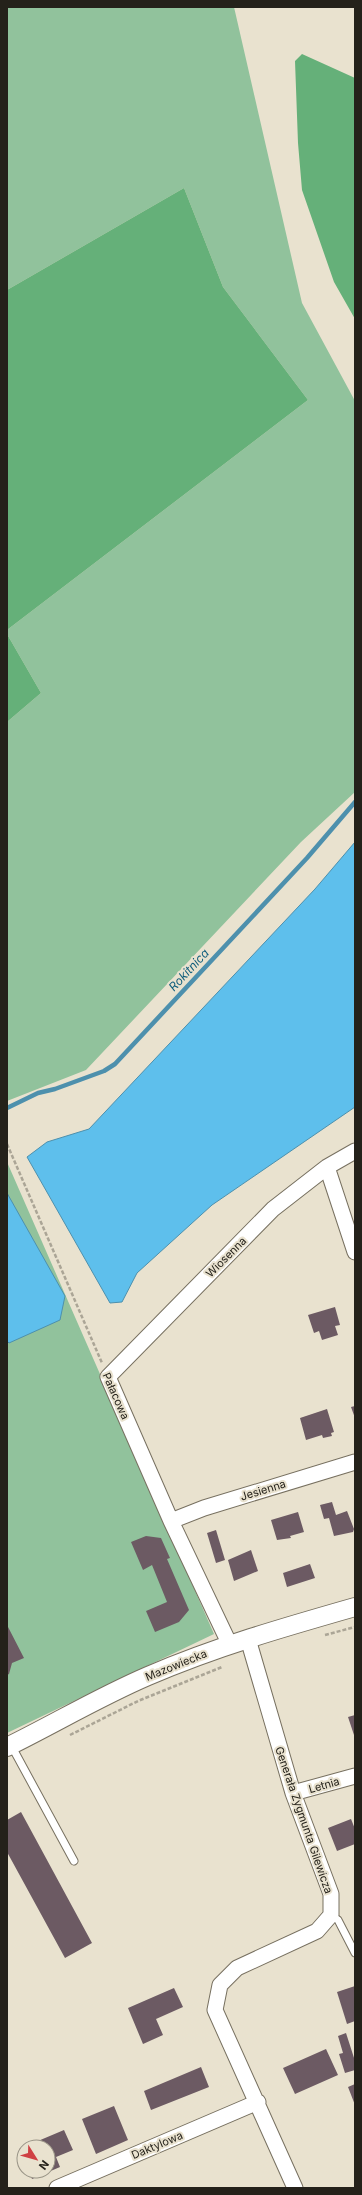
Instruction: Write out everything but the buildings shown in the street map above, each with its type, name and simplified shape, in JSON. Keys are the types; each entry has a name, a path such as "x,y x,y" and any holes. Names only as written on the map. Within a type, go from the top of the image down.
{"street":[{"name":"Wiosenna","path":"108,1376 273,1209 327,1167 355,1151"},
{"path":"327,1167 355,1252"},
{"name":"Pałacowa","path":"108,1376 171,1521 230,1645"},
{"name":"Jesienna","path":"171,1521 204,1508 355,1462"},
{"name":"Mazowiecka","path":"9,1746 115,1691 178,1663 248,1639 355,1607"},
{"name":"Generała Zygmunta Gilewicza","path":"248,1639 292,1793 331,1894 331,1915"},
{"name":"Letnia","path":"292,1793 355,1776"},
{"path":"295,2188 258,2102 215,2010 220,1985 237,1968 317,1931 331,1915"},
{"name":"Daktylowa","path":"57,2188 258,2102"}],"lane":[{"path":"9,1746 74,1861"},
{"path":"331,1915 338,1920 355,1953"}],"path":[{"name":"Pałacowa","path":"7,1144 108,1376"},
{"path":"65,1738 138,1701 228,1665"}],"green space":[{"path":"7,7 234,7 302,303 355,401 355,792 301,842 86,1070 7,1101 7,722 41,693 7,634 7,630 308,400 223,287 184,188 7,290"},
{"path":"302,54 355,78 355,319 334,282 302,190 298,143 295,61"},
{"path":"184,188 223,287 308,400 7,630 7,290"},
{"path":"7,634 41,693 7,722"},
{"path":"7,1162 214,1634 7,1733"}],"water":[{"path":"355,842 355,1107 212,1205 137,1273 122,1302 110,1303 27,1157 47,1142 89,1129 315,889"},
{"path":"7,1193 65,1296 60,1320 9,1343 7,1341"}],"waterway":[{"name":"Rokitnica","path":"7,1108 38,1093 55,1089 104,1071 115,1064 307,858 355,802"}]}
